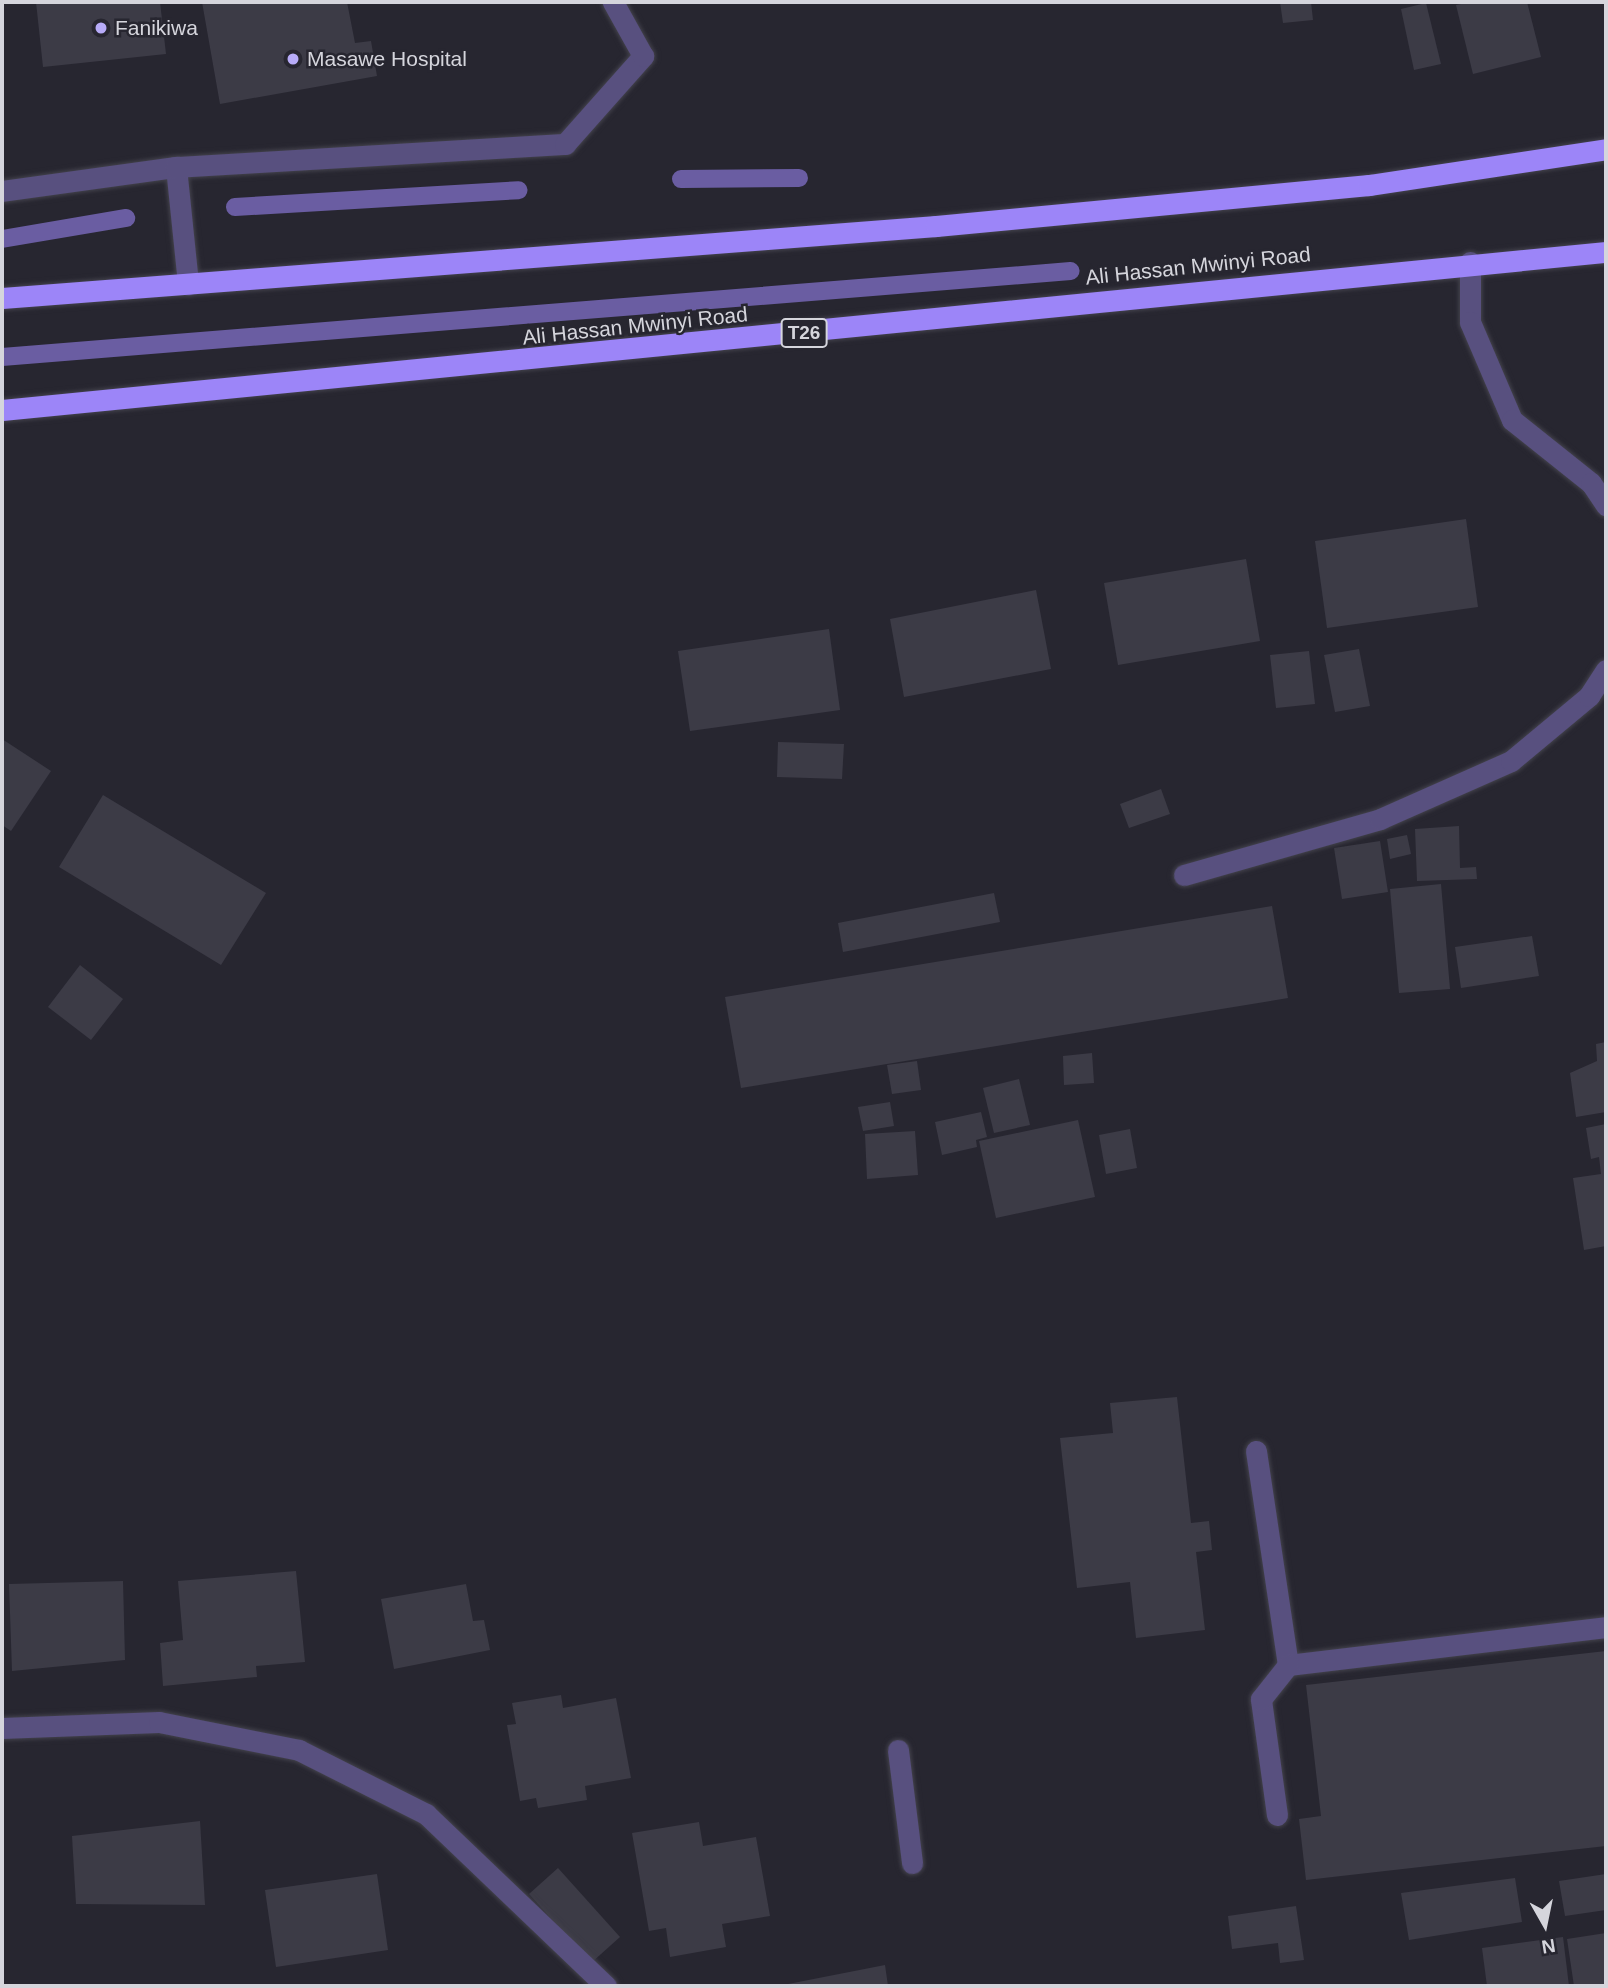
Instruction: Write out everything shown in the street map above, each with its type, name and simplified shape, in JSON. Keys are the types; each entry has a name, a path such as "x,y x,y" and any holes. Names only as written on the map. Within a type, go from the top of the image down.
{"highway":[{"path":"2,298 977,222 1369,185 1606,149"},
{"name":"Ali Hassan Mwinyi Road","path":"2,410 628,352 1470,261 1606,252"}],"street":[{"path":"2,191 176,167 565,144 643,56 613,2"},
{"path":"176,167 188,284"},
{"path":"1470,261 1470,323 1512,420 1591,483 1606,505"},
{"path":"1184,875 1380,819 1511,761 1589,696 1606,670"},
{"path":"1256,1451 1288,1664"},
{"path":"1277,1815 1261,1699 1288,1664 1606,1627"},
{"path":"2,1728 159,1722 299,1750 426,1814 607,1986"},
{"path":"898,1750 912,1863"}],"building":[{"name":"Fanikiwa","path":"36,2 160,2 166,54 43,67"},
{"name":"Masawe Hospital","path":"202,2 347,2 355,43 371,41 377,76 220,104"},
{"path":"1280,2 1311,2 1313,20 1283,23"},
{"path":"1471,2 1527,2 1541,57 1473,74 1456,5"},
{"path":"1426,3 1441,64 1414,70 1401,9"},
{"path":"1466,519 1478,607 1327,628 1315,541"},
{"path":"1246,559 1260,641 1118,665 1104,583"},
{"path":"1036,590 1051,669 904,697 890,619"},
{"path":"829,629 840,710 690,731 678,651"},
{"path":"1359,649 1370,706 1335,712 1324,655"},
{"path":"1309,651 1315,704 1276,708 1270,655"},
{"path":"2,739 51,771 11,831 2,825"},
{"path":"778,742 844,744 842,779 777,777"},
{"path":"1161,789 1170,814 1129,828 1120,804"},
{"path":"103,795 266,893 221,965 59,867"},
{"path":"1459,826 1460,868 1476,867 1477,879 1417,881 1415,829"},
{"path":"1407,835 1411,854 1390,859 1387,839"},
{"path":"1380,841 1388,892 1342,899 1334,848"},
{"path":"1441,884 1450,989 1399,993 1390,889"},
{"path":"994,893 1000,922 843,952 838,923"},
{"path":"1272,906 1288,998 741,1088 725,997"},
{"path":"1532,936 1539,976 1461,988 1455,947"},
{"path":"80,965 123,999 91,1040 48,1007"},
{"path":"1606,1042 1606,1112 1576,1117 1570,1073 1597,1061 1596,1044"},
{"path":"1092,1053 1094,1083 1064,1085 1063,1056"},
{"path":"917,1061 921,1090 892,1094 887,1065"},
{"path":"1019,1079 1030,1125 994,1133 983,1088"},
{"path":"890,1102 894,1126 863,1131 858,1107"},
{"path":"981,1112 987,1137 976,1140 977,1147 942,1155 935,1122"},
{"path":"1078,1120 1095,1197 996,1218 979,1141"},
{"path":"1606,1124 1606,1246 1584,1250 1573,1178 1601,1174 1599,1157 1591,1159 1586,1128"},
{"path":"1130,1129 1137,1168 1106,1174 1099,1135"},
{"path":"915,1131 918,1175 867,1179 865,1134"},
{"path":"1177,1397 1191,1523 1209,1521 1212,1550 1196,1552 1205,1630 1136,1638 1130,1582 1077,1588 1060,1438 1113,1433 1110,1403"},
{"path":"296,1571 305,1662 256,1666 257,1677 163,1686 160,1643 183,1640 178,1581"},
{"path":"123,1581 125,1660 12,1671 9,1584"},
{"path":"466,1584 473,1621 484,1620 490,1650 394,1669 381,1599"},
{"path":"1606,1651 1606,1846 1306,1880 1299,1819 1321,1816 1306,1685"},
{"path":"561,1695 563,1708 616,1698 631,1778 585,1786 587,1800 538,1808 536,1798 520,1801 507,1725 516,1724 512,1703"},
{"path":"200,1821 205,1905 76,1904 72,1836"},
{"path":"699,1822 703,1846 756,1837 770,1916 722,1924 726,1947 670,1957 666,1928 649,1931 632,1833"},
{"path":"558,1868 620,1937 591,1963 529,1894"},
{"path":"377,1874 388,1950 276,1967 265,1890"},
{"path":"1606,1874 1606,1910 1565,1916 1559,1881"},
{"path":"1515,1878 1522,1922 1409,1940 1401,1893"},
{"path":"1296,1906 1304,1960 1280,1963 1278,1943 1232,1949 1228,1916"},
{"path":"1606,1933 1606,1986 1574,1986 1567,1939"},
{"path":"1563,1937 1569,1986 1487,1986 1482,1948"},
{"path":"885,1965 888,1986 783,1986 783,1985"}],"waterway":[{"path":"681,179 799,178"},
{"path":"235,207 518,190"},
{"path":"2,239 126,218"},
{"path":"2,357 1071,271"}],"place":[{"name":"Fanikiwa","path":"101,28"},
{"name":"Masawe Hospital","path":"293,59"}]}
